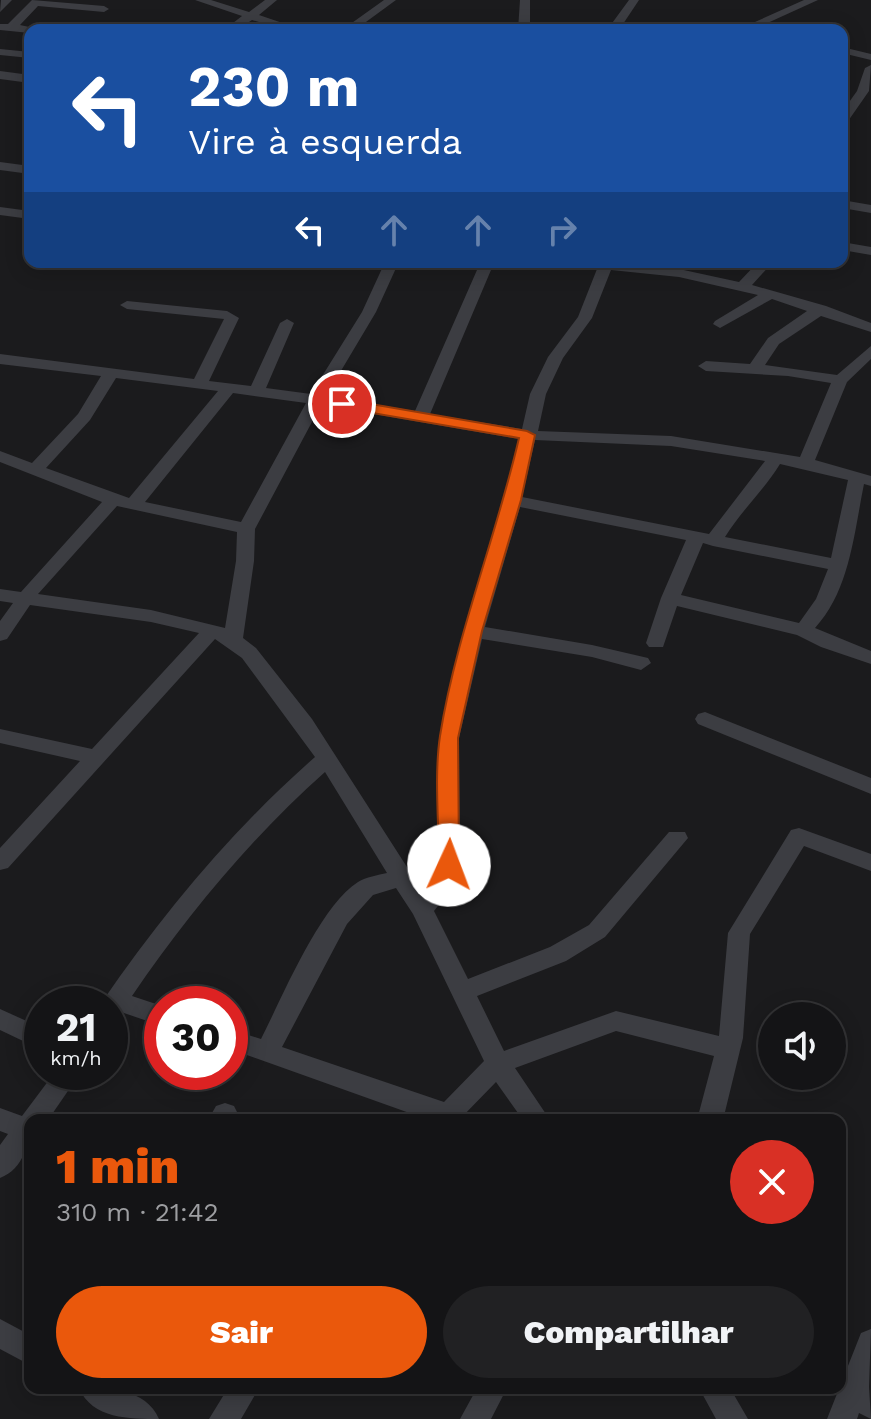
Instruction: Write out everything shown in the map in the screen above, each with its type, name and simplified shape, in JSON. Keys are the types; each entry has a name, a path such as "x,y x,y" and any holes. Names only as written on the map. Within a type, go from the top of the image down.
{"street":[{"path":"0,9 7,0"},
{"path":"200,0 274,24"},
{"path":"238,24 272,0"},
{"path":"357,24 391,0"},
{"path":"510,0 525,1 524,24"},
{"path":"617,24 634,0"},
{"path":"757,24 813,0"},
{"path":"6,27 36,2 104,9"},
{"path":"848,51 871,57"},
{"path":"0,52 24,54"},
{"path":"848,112 862,91 871,68"},
{"path":"0,75 24,78"},
{"path":"0,166 24,169"},
{"path":"848,205 871,209"},
{"path":"0,211 24,214"},
{"path":"848,247 871,251"},
{"path":"233,640 245,561 246,529 316,399 369,312 389,268"},
{"path":"421,417 485,268"},
{"path":"422,910 440,887 449,865 449,738 474,631 513,500 527,435 544,382 556,357 585,318 606,268"},
{"path":"643,268 744,286 871,328"},
{"path":"744,286 760,268"},
{"path":"720,324 771,294"},
{"path":"127,305 232,318 199,385"},
{"path":"756,368 759,356 767,347 821,309"},
{"path":"257,391 287,323"},
{"path":"806,463 840,380 871,351"},
{"path":"0,359 316,399 527,435 671,441 776,457 864,479 832,585 817,617 803,630"},
{"path":"706,366 756,368 840,380"},
{"path":"34,471 84,417 110,375"},
{"path":"133,505 228,389"},
{"path":"0,456 113,500 246,529"},
{"path":"656,643 670,598 705,540 760,483 776,457"},
{"path":"0,635 23,598 113,500"},
{"path":"513,500 837,565"},
{"path":"0,595 151,616 213,630 249,653 327,758 422,910 498,1064 533,1114"},
{"path":"670,598 803,630 828,643 871,658"},
{"path":"1,858 213,630"},
{"path":"474,631 592,651 641,663"},
{"path":"705,719 871,786"},
{"path":"0,736 94,757"},
{"path":"127,986 218,863 281,797 327,758"},
{"path":"712,1114 728,1049 739,933 796,839 799,836 871,863"},
{"path":"462,992 558,954 597,931 677,838"},
{"path":"267,1052 305,974 355,897 368,887 401,878"},
{"path":"0,1019 24,1031"},
{"path":"447,1114 498,1064 616,1021 728,1049"},
{"path":"248,1045 436,1114"},
{"path":"37,1114 55,1090"},
{"path":"0,1119 24,1124"},
{"path":"0,1166 24,1132"},
{"path":"0,1333 24,1347"},
{"path":"855,1406 871,1343"},
{"path":"103,1394 144,1419"},
{"path":"224,1419 241,1394"},
{"path":"475,1419 490,1394"},
{"path":"717,1394 733,1419"}],"route":[{"path":"342,404 527,435 513,500 474,631 449,738 449,865"}]}
